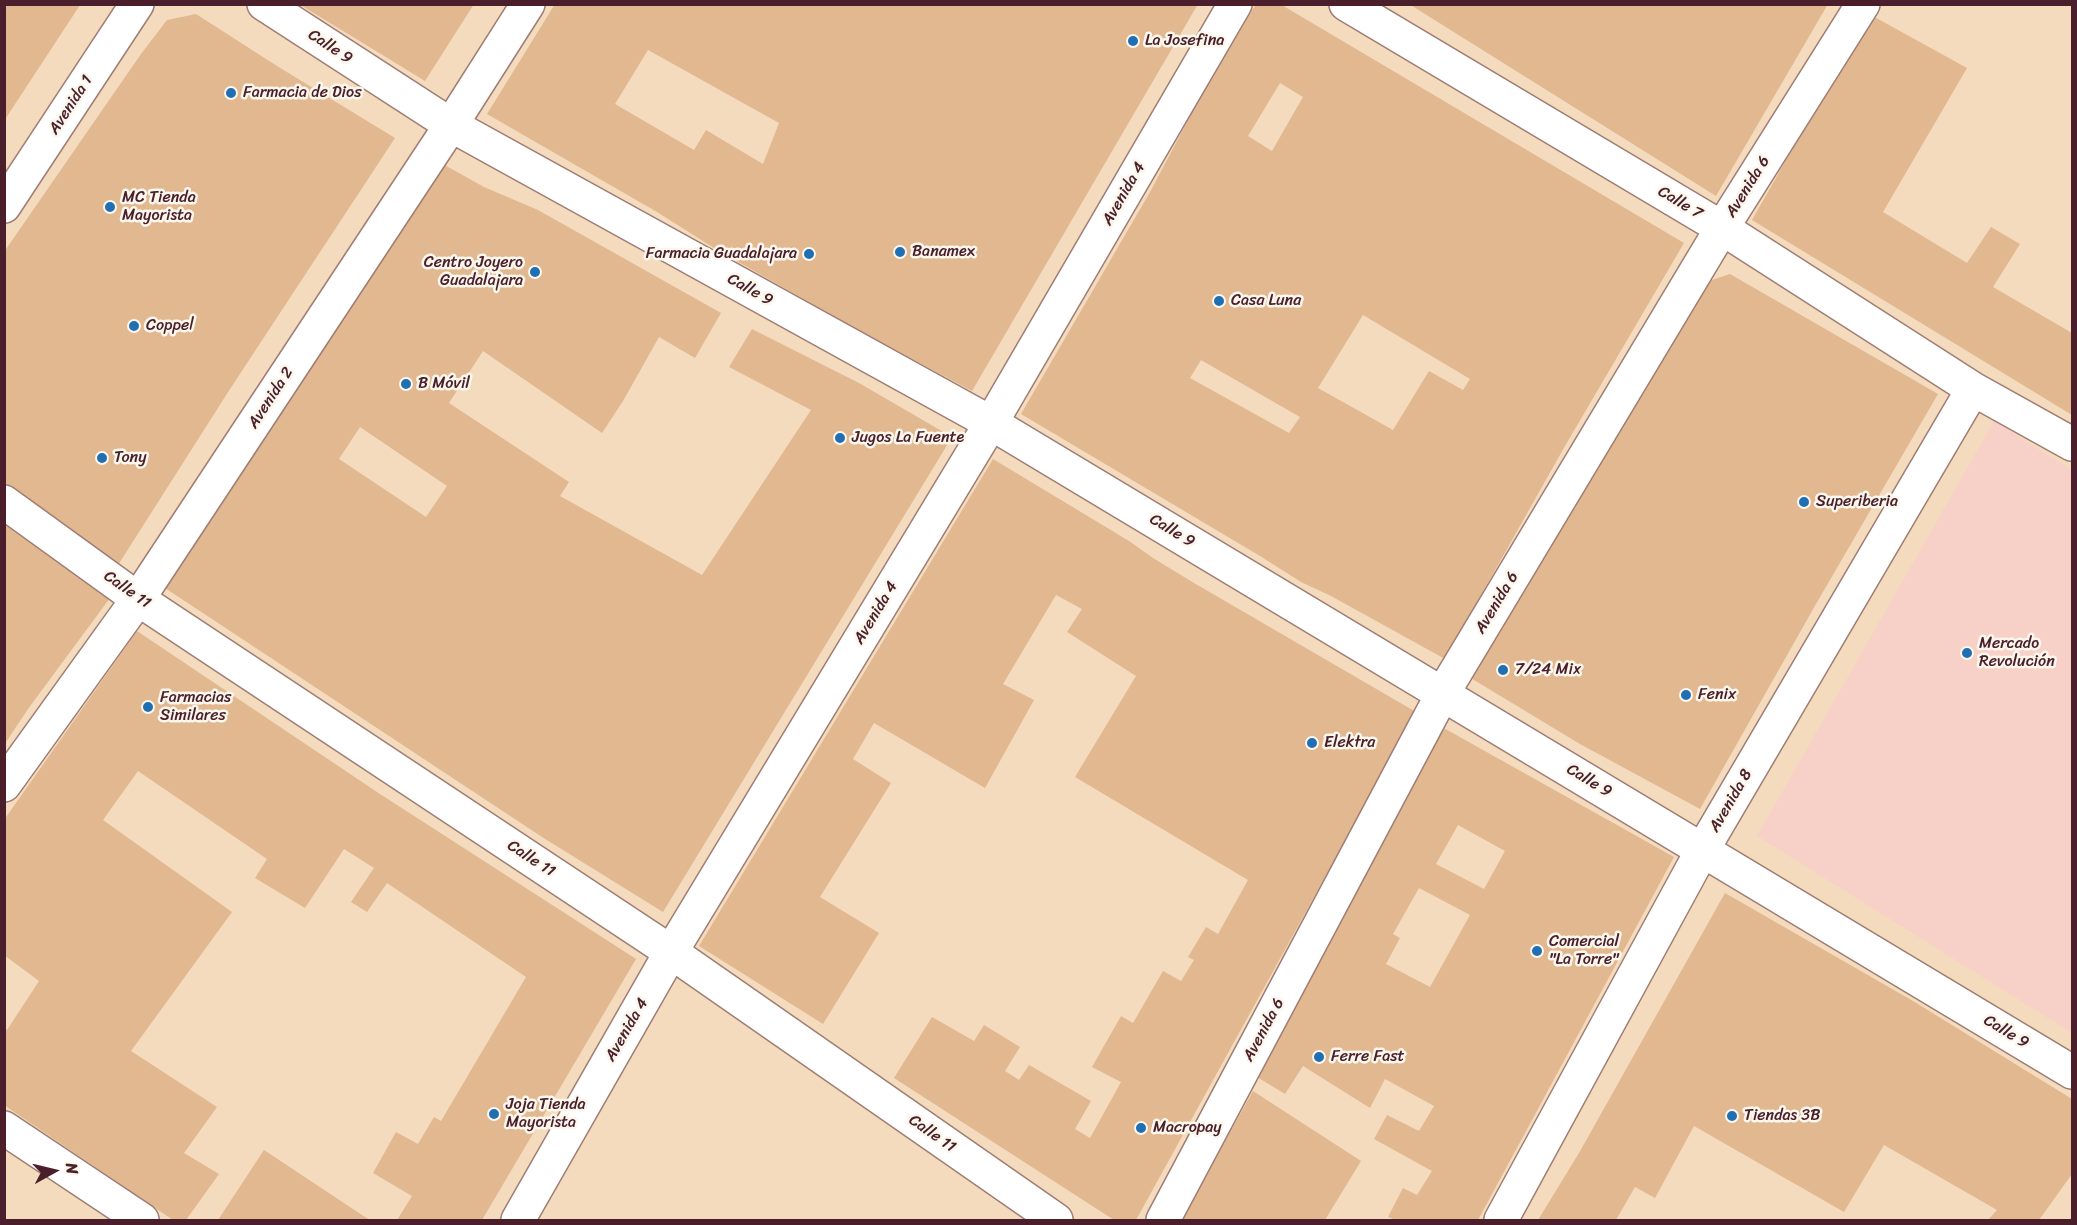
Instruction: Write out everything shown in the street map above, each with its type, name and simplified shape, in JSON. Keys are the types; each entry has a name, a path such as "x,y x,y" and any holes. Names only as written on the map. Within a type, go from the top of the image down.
{"street":[{"name":"Avenida 1","path":"4,206 137,4"},
{"name":"Calle 9","path":"264,4 451,125 991,423 2073,1072"},
{"name":"Avenida 2","path":"4,785 138,599 451,125 528,4"},
{"name":"Avenida 4","path":"518,1221 672,952 991,423 1235,4"},
{"name":"Calle 7","path":"1346,4 1722,228 1973,389 2073,444"},
{"name":"Avenida 6","path":"1163,1221 1443,693 1722,228 1863,4"},
{"name":"Avenida 8","path":"1501,1221 1703,849 1973,389"},
{"name":"Calle 11","path":"4,502 138,599 672,952 1056,1221"},
{"path":"4,1128 142,1221"}],"shaded area":[{"name":"Mercado Revolución","path":"1994,421 2072,470 2072,1033 1757,836"}],"building":[{"path":"299,4 474,4 425,81"},
{"path":"555,4 1198,4 972,391 849,325 714,248 657,212 487,114","holes":["648,50 779,123 763,164 706,130 694,150 615,104"]},
{"path":"1256,4 1280,4 1684,243 1565,446 1445,659 1331,596 1301,582 1021,414 1150,192 1196,105","holes":["1280,83 1303,97 1272,151 1248,136","1363,315 1470,379 1463,390 1429,371 1393,430 1318,388","1201,360 1300,417 1289,433 1190,378"]},
{"path":"1409,4 1828,4 1716,196"},
{"path":"4,5 80,5 4,121"},
{"path":"196,14 395,138 230,389 118,565 4,486 4,252 167,20"},
{"path":"1869,14 1967,68 1883,212 1967,263 1991,227 2020,244 1993,287 2072,333 2072,415 1752,220"},
{"path":"441,163 484,187 538,210 721,313 695,358 659,337 602,433 483,351 449,403 569,482 560,496 702,575 811,410 729,367 752,329 859,383 952,437 663,912 542,837 165,588","holes":["360,427 447,486 426,517 339,459"]},
{"path":"1730,274 1938,394 1700,809 1580,744 1469,677 1703,283"},
{"path":"993,459 1194,583 1416,712 1136,1220 1114,1220 894,1078 932,1017 974,1041 984,1025 1020,1047 1005,1071 1019,1080 1029,1065 1091,1101 1075,1129 1090,1138 1121,1082 1092,1067 1121,1016 1133,1023 1163,971 1181,981 1194,960 1188,957 1206,927 1218,934 1248,880 1075,777 1136,676 1067,632 1082,609 1056,595 1003,684 1034,700 985,788 874,723 853,759 891,783 820,897 879,933 823,1024 699,946"},
{"path":"4,522 110,598 4,745"},
{"path":"137,631 380,794 636,959 482,1220 397,1220 412,1196 373,1173 396,1132 418,1144 434,1117 441,1121 526,977 387,883 367,912 351,902 374,868 344,849 305,908 255,878 267,859 138,771 103,820 232,912 131,1051 217,1107 184,1153 219,1174 186,1220 173,1220 4,1105 4,1028 7,1030 39,981 4,955 4,820"},
{"path":"1442,727 1674,857 1478,1220 1396,1220 1388,1217 1403,1188 1417,1195 1432,1171 1374,1139 1387,1115 1419,1131 1434,1106 1385,1079 1370,1108 1303,1066 1285,1094 1257,1077","holes":["1458,825 1505,851 1484,889 1436,864","1419,888 1470,915 1430,987 1386,964 1400,938 1393,934"]},
{"path":"1725,893 1913,1001 2072,1099 2072,1174 2039,1220 1988,1220 1997,1210 1884,1145 1844,1212 1694,1126 1655,1198 1635,1187 1616,1220 1538,1220 1579,1153"},
{"path":"1253,1091 1361,1161 1325,1220 1181,1220"},
{"path":"264,1150 362,1215 370,1220 218,1220"}],"place":[{"name":"La Josefina","path":"1133,41"},
{"name":"Farmacia de Dios","path":"231,93"},
{"name":"MC Tienda Mayorista","path":"110,207"},
{"name":"Banamex","path":"900,252"},
{"name":"Farmacia Guadalajara","path":"809,254"},
{"name":"Centro Joyero Guadalajara","path":"535,272"},
{"name":"Casa Luna","path":"1219,301"},
{"name":"Coppel","path":"134,326"},
{"name":"B Móvil","path":"406,384"},
{"name":"Jugos La Fuente","path":"840,438"},
{"name":"Tony","path":"102,458"},
{"name":"Superiberia","path":"1804,502"},
{"name":"Mercado Revolución","path":"1967,653"},
{"name":"7/24 Mix","path":"1503,670"},
{"name":"Fenix","path":"1686,695"},
{"name":"Farmacias Similares","path":"148,707"},
{"name":"Elektra","path":"1312,743"},
{"name":"Comercial \"La Torre\"","path":"1537,951"},
{"name":"Ferre Fast","path":"1319,1057"},
{"name":"Joja Tienda Mayorista","path":"494,1114"},
{"name":"Tiendas 3B","path":"1732,1116"},
{"name":"Macropay","path":"1141,1128"}]}
